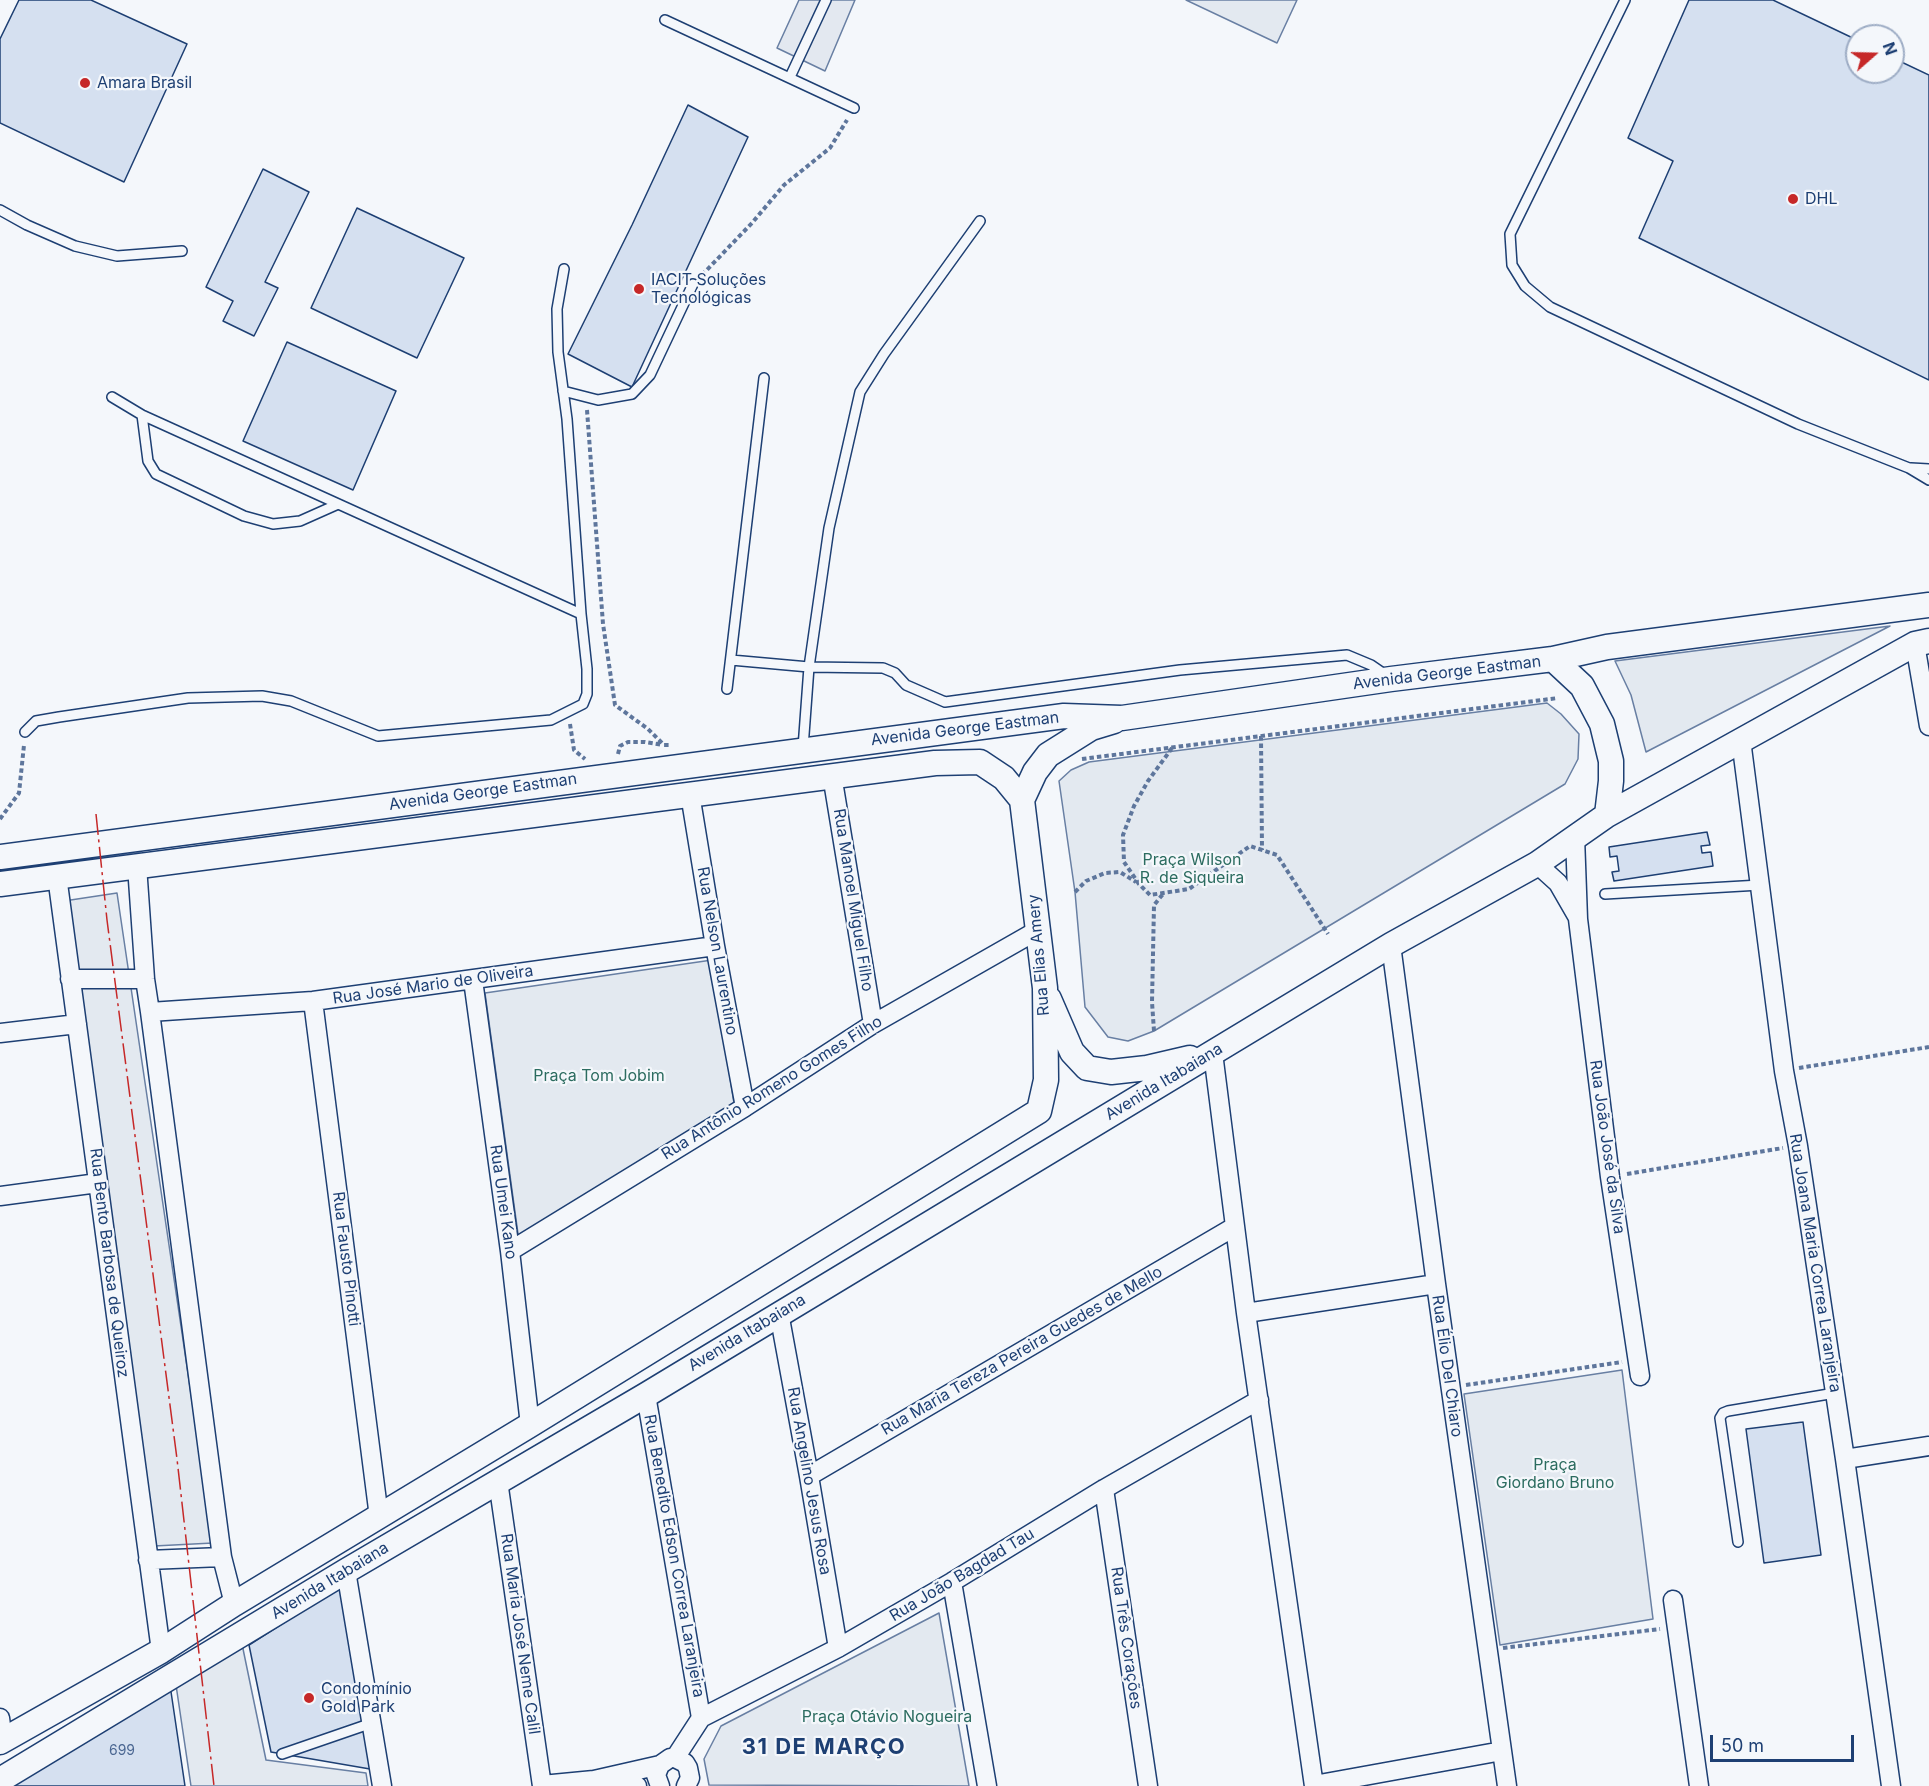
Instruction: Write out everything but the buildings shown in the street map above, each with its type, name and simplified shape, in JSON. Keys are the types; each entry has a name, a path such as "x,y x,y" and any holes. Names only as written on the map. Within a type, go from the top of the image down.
{"main road":[{"name":"Avenida George Eastman","path":"0,857 1064,716 1122,718 1391,679 1553,659 1607,647 1929,605"},
{"path":"1537,864 1607,815 1922,642"},
{"path":"1553,659 1582,686 1602,723 1611,762 1607,815"},
{"path":"1022,800 1035,772 1048,755 1091,729 1122,718"},
{"name":"Avenida George Eastman","path":"0,884 935,763 980,762 1004,778 1022,800"},
{"name":"Rua Elias Amery","path":"1022,800 1045,988 1046,1080 1040,1111"},
{"name":"Avenida Itabaiana","path":"0,1780 346,1571 646,1395 1391,945 1537,864"},
{"path":"1045,988 1072,1052 1088,1068 1111,1072 1147,1068 1213,1053"},
{"name":"Avenida Itabaiana","path":"1,1734 161,1651 234,1604 1040,1111"}],"street":[{"path":"1922,642 1929,726"},
{"name":"Rua Joana Maria Correa Laranjeira","path":"1741,740 1784,1071 1798,1146 1845,1459 1891,1786"},
{"name":"Rua Manoel Miguel Filho","path":"832,776 873,1024"},
{"name":"Rua Nelson Laurentino","path":"690,794 745,1107"},
{"name":"Rua João José da Silva","path":"1575,837 1578,919 1610,1177 1639,1368"},
{"name":"Rua João José da Silva","path":"1537,864 1558,883 1578,919"},
{"path":"137,866 145,979 222,1557 234,1604"},
{"name":"Rua Bento Barbosa de Queiroz","path":"57,876 161,1651"},
{"name":"Rua Antônio Romeno Gomes Filho","path":"510,1251 745,1107 873,1024 1038,930"},
{"name":"Rua Élio Del Chiaro","path":"1391,945 1450,1387 1507,1786"},
{"name":"Rua José Mario de Oliveira","path":"150,1012 313,1001 715,946"},
{"path":"70,979 145,979"},
{"name":"Rua Umei Kano","path":"473,980 510,1251 530,1425"},
{"name":"Rua Fausto Pinotti","path":"313,1001 379,1517"},
{"path":"0,1033 77,1024"},
{"path":"1213,1053 1234,1227 1314,1786 1502,1750"},
{"path":"0,1196 98,1183"},
{"name":"Rua Maria Tereza Pereira Guedes de Mello","path":"809,1476 1234,1227"},
{"path":"1246,1313 1436,1284"},
{"name":"Rua Angelino Jesus Rosa","path":"779,1313 838,1648"},
{"name":"Rua Benedito Edson Correa Laranjeira","path":"646,1395 701,1718"},
{"name":"Rua João Bagdad Tau","path":"668,1761 701,1718 838,1648 952,1582 1104,1489 1259,1400"},
{"path":"1845,1459 1929,1446"},
{"name":"Rua Maria José Neme Calil","path":"498,1481 542,1786"},
{"name":"Rua Três Corações","path":"1104,1489 1148,1786"},
{"path":"148,1560 222,1557"},
{"path":"346,1571 382,1786"},
{"path":"952,1582 987,1786"},
{"path":"1674,1600 1699,1786"},
{"path":"542,1786 594,1780 668,1761 685,1763 690,1778 686,1786"},
{"path":"660,1786 656,1775 668,1761"},
{"path":"594,1780 637,1786"}],"lane":[{"path":"790,77 826,0"},
{"path":"1625,0 1509,234 1512,265 1525,286 1550,307 1798,424 1909,468 1929,480"},
{"path":"665,20 854,108"},
{"path":"0,210 27,225 75,246 117,256 182,251"},
{"path":"803,750 809,667 829,528 860,392 884,354 980,221"},
{"path":"25,732 36,721 188,698 262,696 291,701 378,736 551,720 583,704 587,694 567,418 558,352 557,309 564,269"},
{"path":"563,391 598,400 632,394 650,375 693,284"},
{"path":"727,689 764,378"},
{"path":"112,397 142,415 336,505 581,614"},
{"path":"142,415 148,461 156,474 244,516 273,524 300,521 336,505"},
{"path":"1909,468 1929,469"},
{"path":"730,660 809,667 883,668 895,673 906,685 945,702 1180,670 1347,655 1371,665 1391,679"},
{"path":"1605,894 1760,885"},
{"path":"1738,1542 1720,1418 1723,1413 1835,1393"},
{"path":"282,1754 372,1723"}],"path":[{"path":"693,284 752,224 784,185 830,148 854,108"},
{"path":"586,397 603,624 615,705 648,729 664,745"},
{"path":"1081,759 1558,698"},
{"path":"568,711 574,750 588,761"},
{"path":"0,819 19,793 25,732"},
{"path":"1261,736 1262,850"},
{"path":"627,756 618,757 620,746 628,742 674,744"},
{"path":"1173,748 1148,781 1134,806 1123,835 1124,862 1139,884 1150,895 1188,889 1250,846 1276,855 1328,934"},
{"path":"1075,892 1086,882 1105,873 1120,872 1139,884"},
{"path":"1154,1031 1152,1002 1154,905 1164,894"},
{"path":"1784,1071 1929,1047"},
{"path":"1610,1177 1798,1146"},
{"path":"1450,1387 1639,1368"},
{"path":"1488,1650 1678,1627"}],"green space":[{"path":"1186,0 1297,0 1277,43"},
{"path":"1890,626 1646,752 1631,695 1615,661"},
{"name":"Praça Wilson R. de Siqueira","path":"1547,703 1561,714 1579,734 1578,759 1565,784 1154,1031 1128,1041 1108,1037 1085,1007 1075,892 1059,781 1071,770 1089,762"},
{"path":"117,893 213,1543 154,1546 64,901"},
{"name":"Praça Tom Jobim","path":"712,960 735,1110 519,1241 485,993"},
{"name":"Praça Giordano Bruno","path":"1622,1370 1653,1619 1500,1645 1464,1394"},
{"name":"Praça Otávio Nogueira","path":"939,1613 969,1786 709,1785 704,1759 721,1726"},
{"path":"242,1644 266,1760 366,1773 368,1786 191,1786 176,1685"}],"shaded area":[{"path":"799,0 855,0 825,71 777,48"}],"power":[{"path":"96,814 107,920 177,1459 214,1786"}],"place":[{"name":"Amara Brasil","path":"85,83"},
{"name":"DHL","path":"1793,199"},
{"name":"IACIT Soluções Tecnológicas","path":"639,289"},
{"name":"Condomínio Gold Park","path":"309,1698"}],"district":[{"name":"31 DE MARÇO","path":"824,1747"}]}
